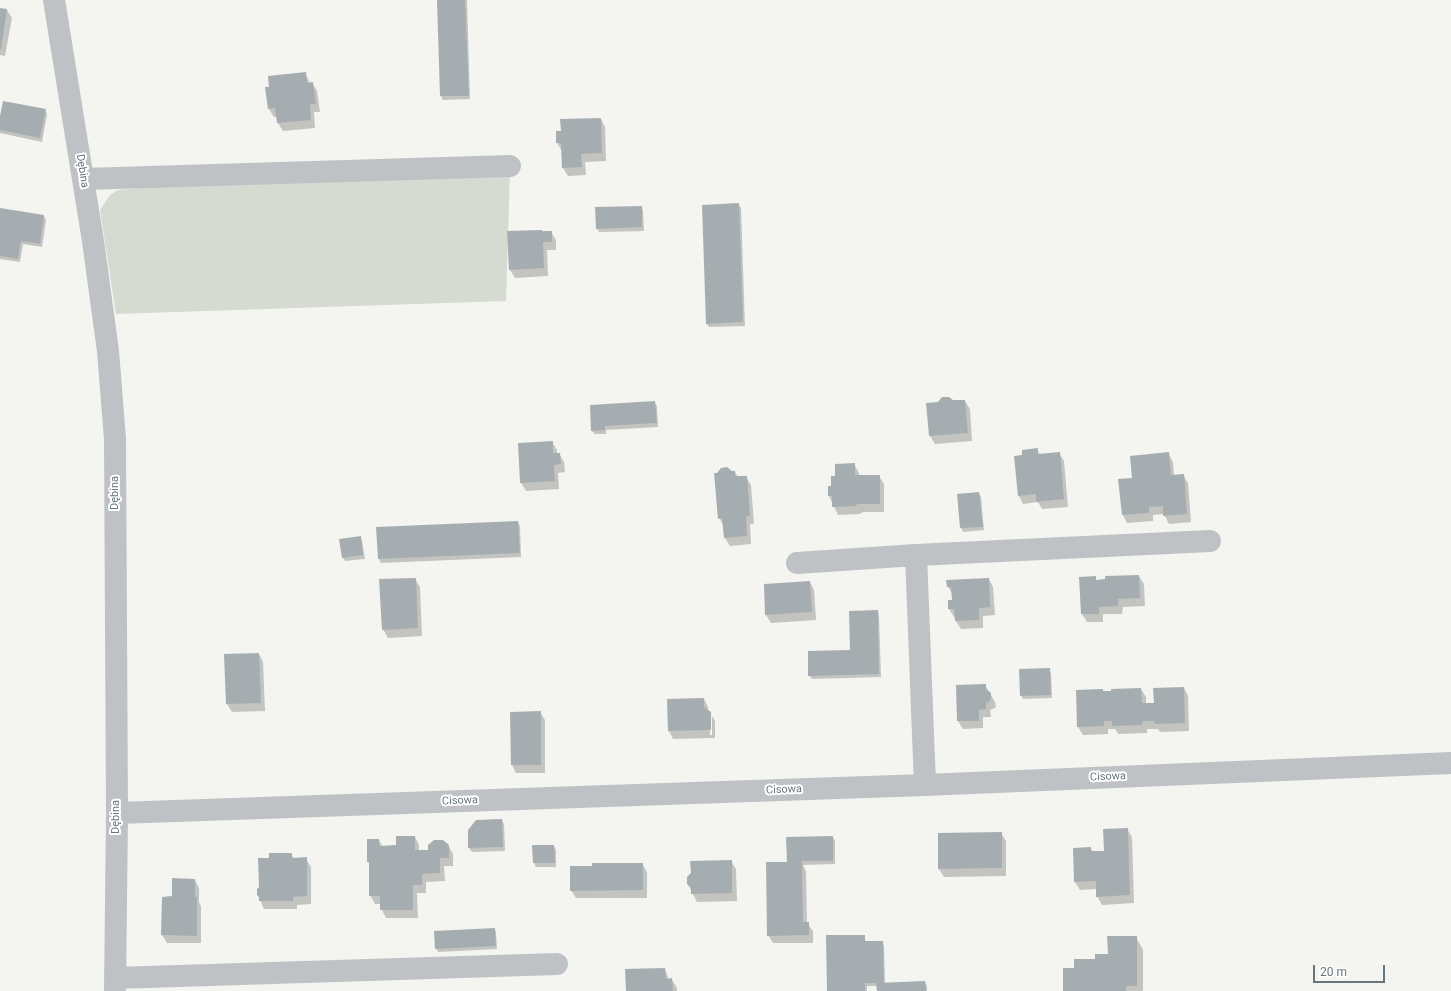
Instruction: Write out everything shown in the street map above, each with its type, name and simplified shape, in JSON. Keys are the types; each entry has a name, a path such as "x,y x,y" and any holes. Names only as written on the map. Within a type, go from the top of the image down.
{"street":[{"name":"Dębina","path":"54,0 94,241 108,352 115,439 117,813 115,984"},
{"path":"84,179 510,166"},
{"path":"797,563 916,555 1210,541"},
{"path":"916,555 925,785"},
{"name":"Cisowa","path":"117,813 925,785 1451,763"},
{"path":"115,984 557,964"}],"shaded area":[{"path":"510,171 506,301 116,314 100,210 110,195 118,190 212,181"}],"building":[{"path":"437,0 465,0 469,96 440,96"},
{"path":"0,8 7,9 1,49 0,49"},
{"path":"306,72 307,83 313,82 316,104 310,104 311,120 277,123 275,108 268,109 265,87 269,87 268,76"},
{"path":"3,101 46,109 40,138 0,130 0,116"},
{"path":"601,118 602,153 581,154 582,167 562,168 561,143 556,143 556,131 561,131 560,119"},
{"path":"739,203 743,322 706,324 702,205"},
{"path":"642,206 642,227 596,229 595,207"},
{"path":"0,208 44,215 40,244 21,241 18,259 0,256"},
{"path":"507,231 552,231 552,242 543,242 544,268 509,270"},
{"path":"942,397 949,397 953,400 965,400 968,433 929,436 926,403 938,402"},
{"path":"655,401 657,423 605,426 605,430 591,431 590,405"},
{"path":"553,441 553,453 560,453 561,464 554,465 555,481 520,483 518,443"},
{"path":"1038,448 1038,454 1060,452 1064,499 1036,502 1036,494 1018,496 1014,456 1022,455 1022,450"},
{"path":"1169,452 1171,475 1184,474 1187,514 1163,516 1163,506 1149,507 1149,513 1122,515 1118,479 1132,478 1130,456"},
{"path":"855,463 855,475 880,475 880,504 858,504 855,506 832,507 832,496 828,496 828,486 831,486 831,476 835,476 835,464"},
{"path":"727,467 732,471 735,471 735,476 747,476 750,516 746,516 747,536 724,538 722,518 718,519 714,473 717,473 721,468"},
{"path":"979,492 983,527 960,528 957,494"},
{"path":"518,521 520,553 378,559 376,527"},
{"path":"361,536 363,555 342,558 339,539"},
{"path":"1139,575 1140,598 1118,599 1118,606 1099,607 1099,614 1081,614 1079,577 1096,576 1096,580 1105,579 1105,576"},
{"path":"416,578 418,628 382,630 379,579"},
{"path":"989,578 990,607 979,608 979,620 955,621 954,609 948,609 948,600 952,600 951,587 947,587 946,580"},
{"path":"810,581 812,612 765,615 764,584"},
{"path":"878,610 879,674 808,676 808,651 850,650 849,611"},
{"path":"259,653 261,703 226,704 224,654"},
{"path":"1050,668 1051,695 1020,696 1019,669"},
{"path":"986,684 986,690 991,693 991,698 989,702 986,702 986,709 979,710 979,721 957,721 956,685"},
{"path":"1184,687 1185,723 1155,724 1154,721 1143,721 1142,725 1112,726 1112,721 1104,721 1104,726 1077,727 1076,690 1103,689 1103,691 1111,691 1111,689 1141,688 1142,703 1154,703 1153,688"},
{"path":"704,698 704,707 711,712 711,730 668,731 667,699"},
{"path":"541,711 541,765 511,765 510,712"},
{"path":"502,819 503,847 468,848 468,830 476,820"},
{"path":"1128,828 1130,895 1096,897 1096,881 1074,882 1073,848 1091,847 1091,851 1104,851 1103,829"},
{"path":"1002,832 1002,868 938,869 938,833"},
{"path":"396,836 415,836 415,850 428,850 428,845 434,840 443,840 449,845 449,858 440,858 440,873 422,874 422,885 413,885 413,910 380,910 380,896 369,896 367,839 379,839 379,846 396,845"},
{"path":"833,836 833,861 802,861 803,922 809,922 809,935 767,936 766,862 787,862 786,837"},
{"path":"532,845 554,845 555,863 533,863"},
{"path":"269,853 292,853 292,858 307,857 307,896 293,897 293,901 259,901 259,897 257,895 257,889 259,887 258,858 269,858"},
{"path":"732,860 732,893 691,894 691,888 687,884 687,877 691,873 690,861"},
{"path":"592,863 643,863 643,890 570,891 570,866 592,866"},
{"path":"172,878 195,879 195,897 197,897 197,936 161,935 162,897 172,896"},
{"path":"495,928 496,946 435,949 434,931"},
{"path":"826,935 865,935 865,941 883,941 884,983 865,983 865,991 827,991"},
{"path":"1107,936 1137,936 1137,986 1126,986 1126,991 1063,991 1063,968 1074,968 1074,959 1095,959 1095,954 1108,954"},
{"path":"665,968 666,979 672,978 673,991 626,991 625,969"},
{"path":"925,981 926,991 877,991 876,983"}]}
